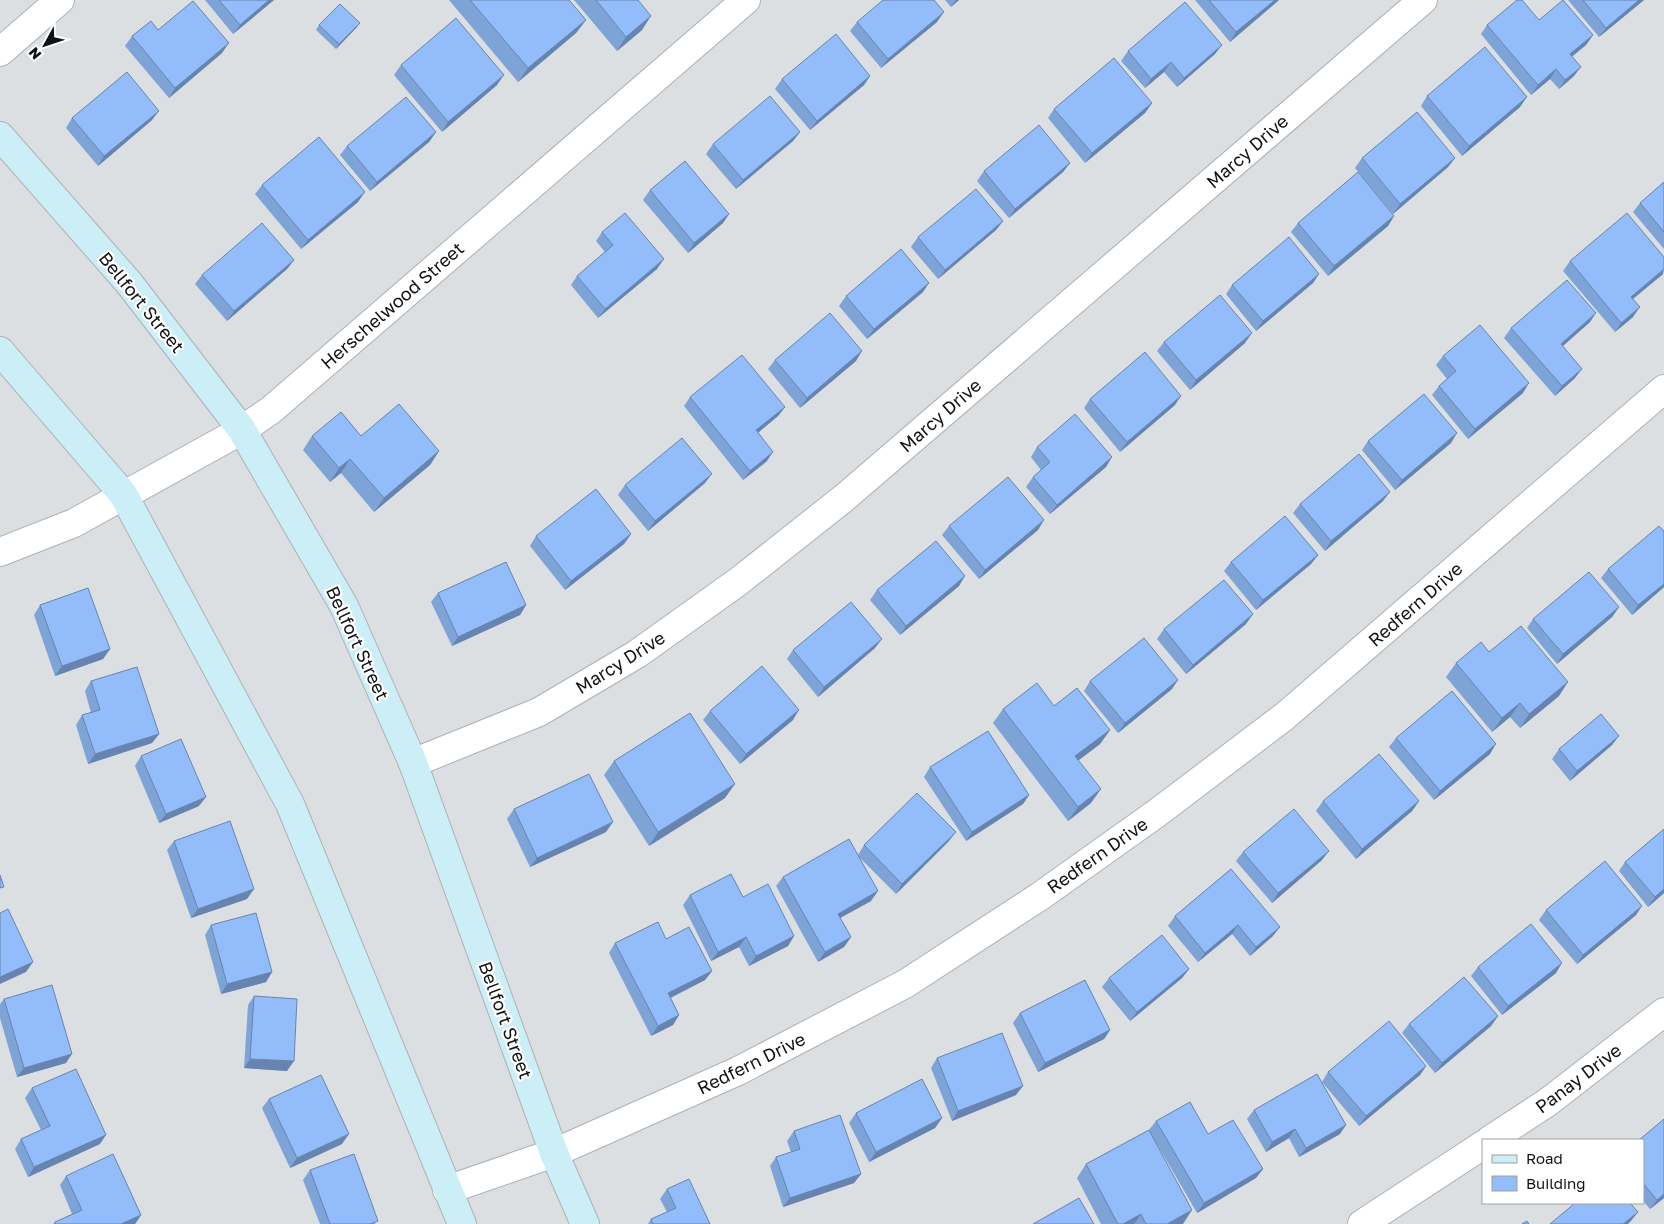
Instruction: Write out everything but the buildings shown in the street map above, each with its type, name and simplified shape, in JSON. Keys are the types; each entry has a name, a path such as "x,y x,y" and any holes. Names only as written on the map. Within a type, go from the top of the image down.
{"main road":[{"name":"Bellfort Street","path":"0,136 129,283 242,430 344,606 413,763 554,1153 585,1224"},
{"path":"0,351 123,494 290,804 462,1224"}],"street":[{"path":"0,52 60,0"},
{"name":"Herschelwood Street","path":"0,552 74,523 123,494 242,430 278,403 746,0"},
{"name":"Marcy Drive","path":"413,763 539,712 637,654 739,580 844,498 1423,0"},
{"name":"Redfern Drive","path":"447,1190 554,1153 738,1072 896,989 1039,897 1157,813 1285,716 1664,389"},
{"name":"Panay Drive","path":"1492,1139 1548,1102 1664,1012"},
{"path":"1362,1224 1482,1146"}]}
